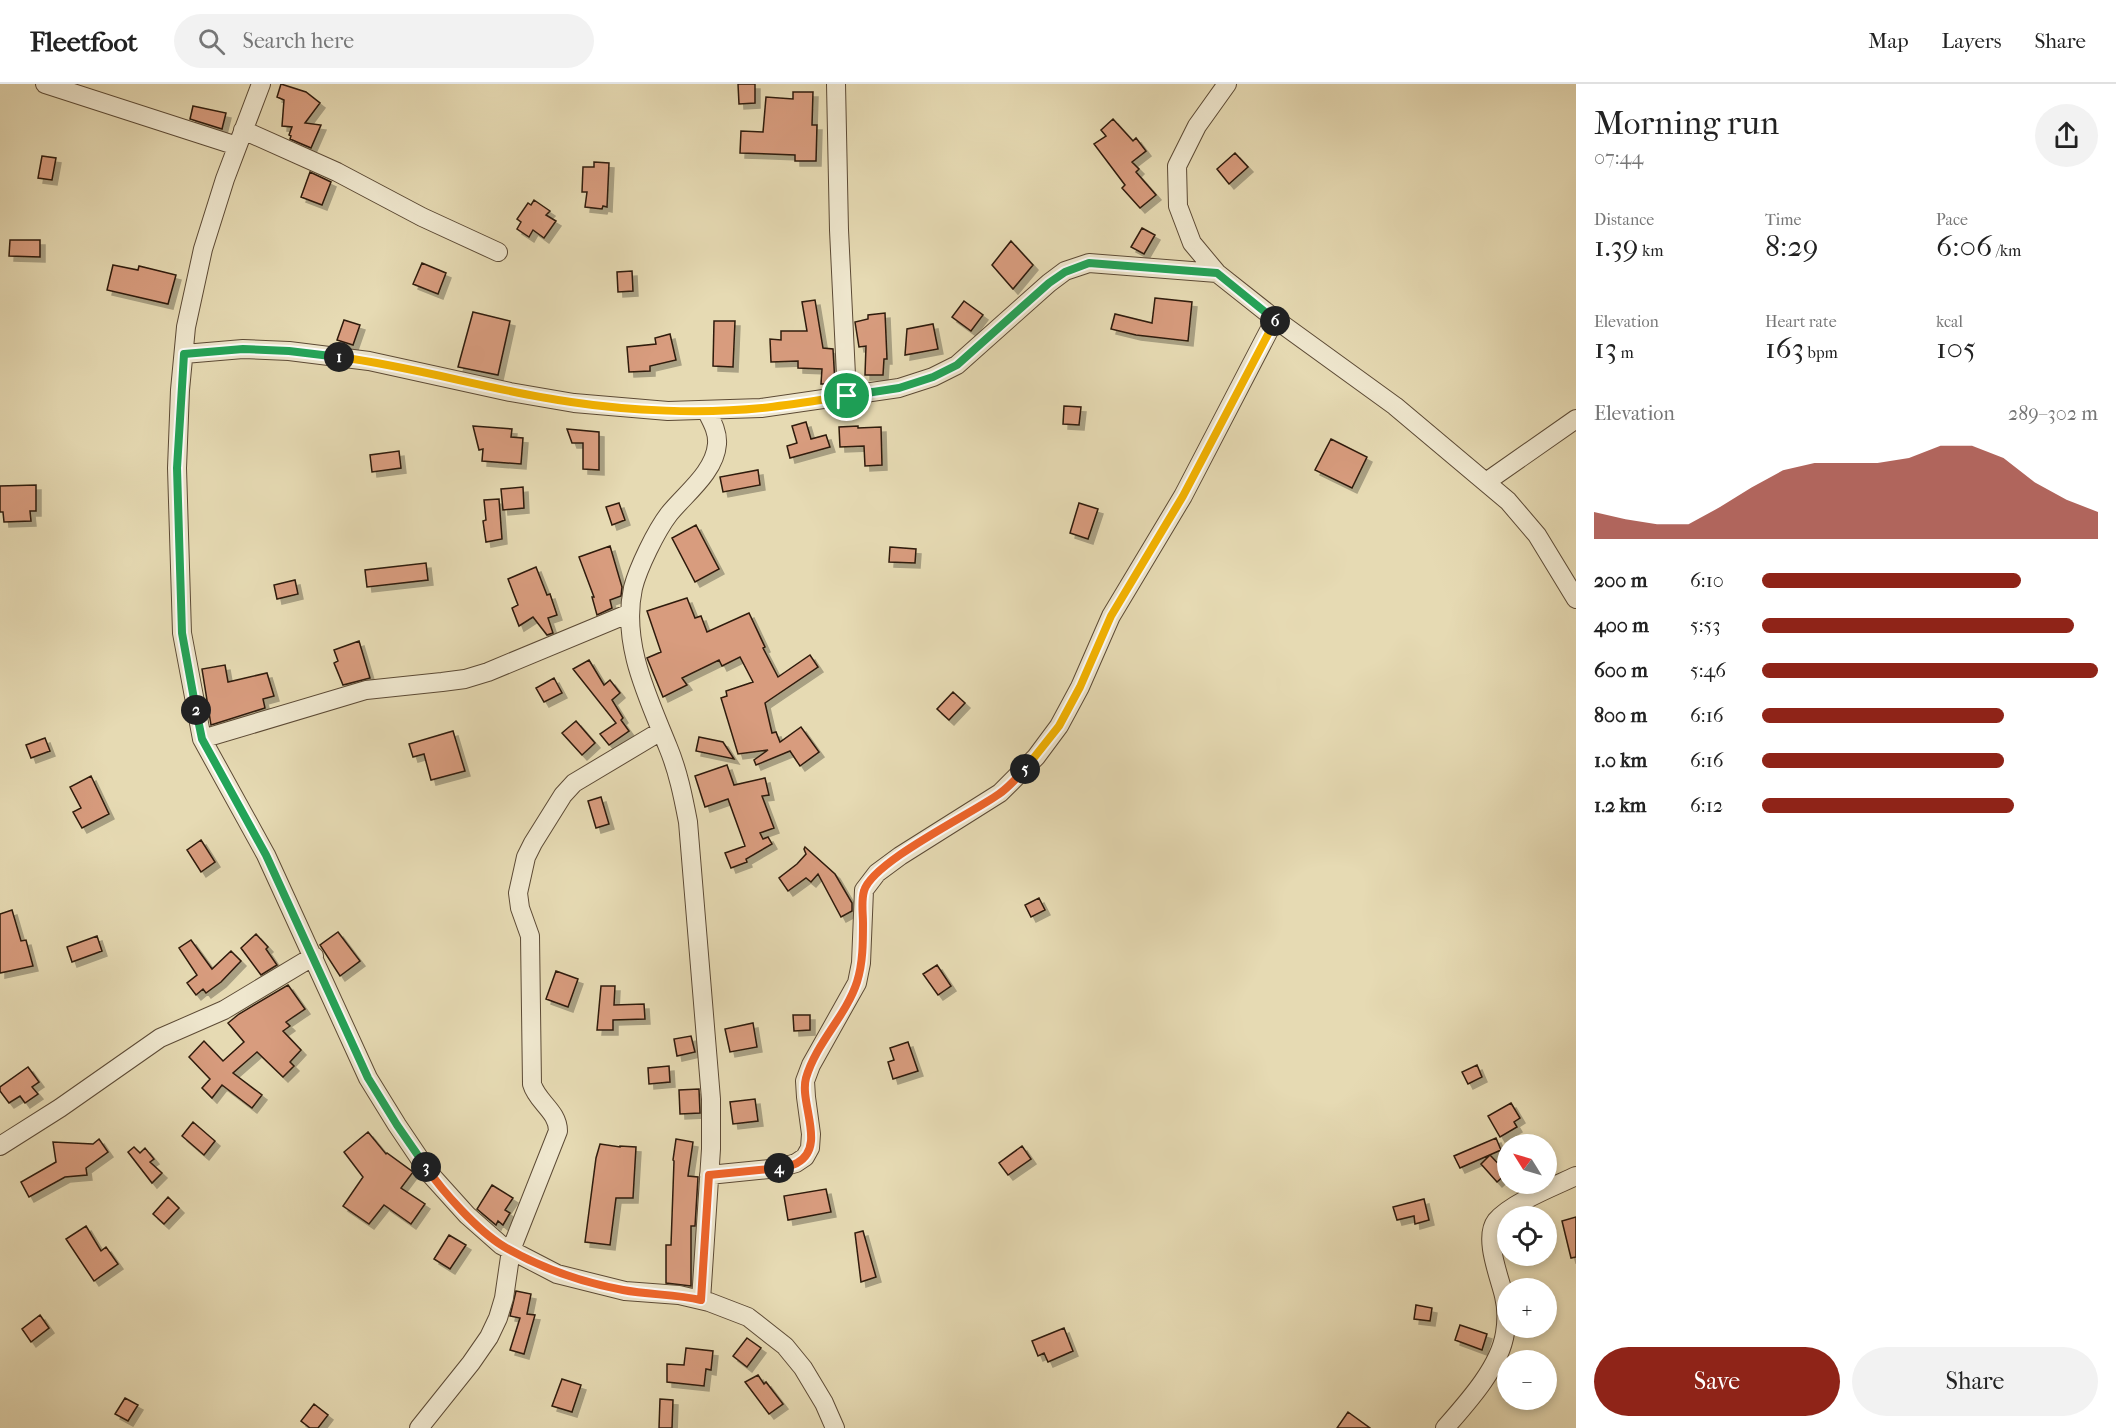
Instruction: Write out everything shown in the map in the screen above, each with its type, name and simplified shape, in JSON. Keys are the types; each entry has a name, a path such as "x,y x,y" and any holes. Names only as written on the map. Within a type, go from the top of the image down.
{"street":[{"path":"45,84 240,138 338,172 414,213 498,252"},
{"path":"261,84 240,138 203,249 186,327 177,468 182,633 202,739 266,855 368,1078 430,1173 467,1215 501,1245 557,1274 625,1291 679,1295 701,1300 748,1317 785,1346 803,1368 824,1403 835,1428"},
{"path":"836,84 839,231 847,396"},
{"path":"1227,84 1197,126 1177,166 1178,206 1192,243 1217,273 1275,320 1395,406 1508,501 1537,535 1576,599"},
{"path":"184,354 243,349 289,351 369,361 510,392 574,403 668,411 761,408 899,388 933,377 957,365 1049,283 1065,272 1089,263 1217,273"},
{"path":"709,1175 779,1168 796,1163 805,1157 810,1148 811,1134 805,1081 811,1065 857,983 861,963 864,890 878,873 900,855 1000,793 1036,757 1059,726 1080,687 1111,616 1183,496 1275,320"},
{"path":"701,1300 711,1099 688,822 681,785 637,668 630,614 634,587 651,543 668,516 712,463 717,443 714,425 705,410"},
{"path":"1486,482 1576,419"},
{"path":"202,739 366,690 465,679 488,672 630,614"},
{"path":"419,1428 489,1337 504,1298 511,1250 554,1144 558,1123 534,1093 532,1084 530,936 520,908 518,893 521,876 533,843 563,795 574,783 661,731"},
{"path":"0,1146 60,1108 160,1038 224,1010 314,956"},
{"path":"1445,1428 1491,1371 1505,1335 1504,1295 1495,1264 1492,1235 1496,1222 1532,1197 1576,1176"}],"building":[{"path":"281,84 306,92 320,103 305,123 321,125 311,148 290,139 292,127 282,126 284,100 277,97"},
{"path":"738,84 755,84 755,103 739,104"},
{"path":"793,92 813,92 812,125 817,125 816,161 795,161 795,155 740,153 741,131 763,132 766,97 793,99"},
{"path":"193,106 226,113 222,129 190,119"},
{"path":"1113,119 1133,141 1136,138 1146,151 1132,162 1139,169 1136,172 1156,195 1140,208 1122,188 1125,185 1094,144 1106,136 1101,130"},
{"path":"1235,153 1248,167 1229,184 1217,169"},
{"path":"42,156 56,158 52,180 38,178"},
{"path":"594,162 609,163 607,207 603,206 602,209 585,207 587,192 582,192 583,167 594,167"},
{"path":"310,172 331,182 322,205 301,197"},
{"path":"534,200 550,211 546,215 556,221 544,238 533,230 529,237 517,229 521,222 517,219 528,203 531,205"},
{"path":"1142,228 1155,235 1144,254 1131,247"},
{"path":"10,240 40,240 40,257 9,256"},
{"path":"1011,241 1033,265 1013,289 992,265"},
{"path":"422,263 446,273 438,294 413,284"},
{"path":"113,265 138,270 139,266 176,275 168,304 107,290"},
{"path":"632,271 633,291 618,292 617,272"},
{"path":"1155,298 1192,302 1188,341 1136,335 1111,329 1115,314 1152,323"},
{"path":"815,300 823,348 833,349 835,384 821,384 822,369 798,368 798,361 771,362 770,339 781,340 781,331 807,331 802,302"},
{"path":"964,301 983,315 971,331 952,317"},
{"path":"473,312 510,321 498,375 458,367"},
{"path":"885,313 887,359 884,359 883,375 865,375 866,346 859,347 855,322 868,319 868,315"},
{"path":"344,320 360,325 353,345 337,340"},
{"path":"714,321 735,321 733,367 713,366"},
{"path":"933,324 938,349 905,355 907,329"},
{"path":"670,334 676,360 650,366 650,371 629,372 627,347 656,344 655,338"},
{"path":"1064,406 1081,407 1079,425 1063,424"},
{"path":"806,422 811,439 826,435 830,447 790,458 787,446 797,443 792,426"},
{"path":"473,426 512,429 511,437 523,438 521,464 482,461 483,449 479,450"},
{"path":"858,426 858,428 881,427 882,465 865,466 864,446 840,447 839,427"},
{"path":"567,429 599,432 599,470 583,469 583,443 572,443"},
{"path":"1331,439 1367,457 1352,488 1315,470"},
{"path":"399,451 401,468 372,472 370,455"},
{"path":"758,470 760,485 723,492 720,477"},
{"path":"36,485 36,511 30,511 31,521 4,522 3,512 0,512 0,486"},
{"path":"523,487 524,508 503,510 501,489"},
{"path":"499,499 502,539 486,542 483,521 486,520 484,500"},
{"path":"619,503 625,520 612,525 606,507"},
{"path":"1079,503 1098,509 1088,539 1070,533"},
{"path":"696,525 719,569 695,582 672,538"},
{"path":"610,546 622,587 621,596 610,600 612,608 597,615 592,597 594,597 579,557"},
{"path":"890,547 916,549 915,563 889,562"},
{"path":"426,563 428,580 367,587 365,570"},
{"path":"536,567 547,595 550,594 557,615 548,618 553,633 547,635 533,617 519,626 512,608 518,605 508,579"},
{"path":"295,580 298,594 277,599 274,585"},
{"path":"687,598 695,618 701,616 707,632 749,613 778,677 810,655 818,667 765,703 772,733 776,732 780,742 801,727 819,752 800,766 790,751 756,765 754,760 768,750 738,754 721,698 727,696 726,691 753,682 740,657 722,666 719,660 682,678 687,685 663,697 647,658 661,652 647,611"},
{"path":"359,641 370,678 343,685 334,663 338,661 334,650"},
{"path":"589,660 604,685 610,680 620,693 612,700 629,731 609,745 600,734 616,723 573,669"},
{"path":"225,665 228,682 267,673 274,696 263,699 265,708 211,725 202,669"},
{"path":"554,678 562,693 544,702 536,688"},
{"path":"953,692 965,703 949,720 937,709"},
{"path":"576,721 595,743 582,755 562,733"},
{"path":"453,731 465,771 431,780 424,754 413,757 409,744"},
{"path":"699,737 723,742 734,759 696,751"},
{"path":"45,738 50,751 31,758 26,745"},
{"path":"727,765 734,785 765,778 769,795 762,796 774,828 760,833 763,839 768,837 772,844 746,859 747,862 731,868 725,853 745,846 728,799 705,807 695,776"},
{"path":"91,776 109,814 82,828 73,812 81,808 70,787"},
{"path":"601,797 609,824 596,828 588,801"},
{"path":"201,840 215,862 201,872 187,850"},
{"path":"805,847 835,874 852,903 852,911 841,917 818,874 811,882 806,878 788,891 779,878 806,854"},
{"path":"1039,898 1045,910 1031,917 1025,905"},
{"path":"12,910 21,941 26,940 33,966 0,973 0,914"},
{"path":"338,932 360,961 340,976 320,945"},
{"path":"256,934 268,947 266,949 277,965 261,975 241,948"},
{"path":"97,936 102,951 72,962 67,947"},
{"path":"191,940 212,969 231,951 241,961 221,982 206,993 203,989 196,995 187,983 197,975 179,948"},
{"path":"937,965 951,986 938,995 923,974"},
{"path":"556,971 578,979 568,1007 546,999"},
{"path":"288,985 305,1009 286,1022 290,1026 283,1031 301,1050 290,1062 294,1066 283,1077 257,1052 233,1073 262,1095 252,1108 222,1085 212,1098 202,1088 210,1079 189,1057 204,1041 223,1061 244,1042 228,1023"},
{"path":"601,986 615,986 614,1005 644,1004 645,1019 613,1020 613,1030 597,1030"},
{"path":"793,1015 810,1015 810,1030 794,1031"},
{"path":"753,1023 757,1047 730,1052 725,1029"},
{"path":"691,1036 695,1052 677,1056 674,1039"},
{"path":"908,1042 918,1071 893,1079 888,1062 894,1060 890,1048"},
{"path":"1477,1065 1482,1077 1468,1084 1462,1072"},
{"path":"669,1066 670,1082 649,1084 648,1068"},
{"path":"28,1067 39,1082 32,1087 38,1094 25,1103 20,1096 9,1103 0,1091 0,1087"},
{"path":"699,1089 700,1113 680,1114 679,1090"},
{"path":"755,1099 758,1121 733,1124 730,1102"},
{"path":"1511,1103 1520,1118 1514,1122 1517,1127 1505,1134 1498,1134 1488,1116"},
{"path":"193,1122 215,1141 204,1155 182,1136"},
{"path":"368,1132 386,1154 413,1172 401,1188 425,1204 411,1224 384,1205 369,1224 343,1206 363,1177 344,1152"},
{"path":"1496,1138 1497,1140 1497,1152 1460,1168 1454,1156"},
{"path":"99,1139 108,1152 86,1168 87,1175 65,1177 29,1197 21,1182 56,1162 53,1142 93,1144"},
{"path":"676,1139 693,1142 688,1176 698,1177 695,1226 691,1226 691,1286 666,1283 666,1245 671,1245 673,1160"},
{"path":"600,1144 636,1147 633,1198 616,1198 610,1245 585,1242 596,1158"},
{"path":"1022,1146 1031,1159 1008,1175 999,1163"},
{"path":"134,1147 140,1153 145,1148 154,1159 150,1162 162,1173 152,1183 128,1152"},
{"path":"1490,1155 1497,1162 1497,1182 1481,1164"},
{"path":"492,1185 513,1198 505,1210 510,1213 503,1225 498,1221 496,1225 477,1209"},
{"path":"826,1189 831,1212 788,1220 784,1196"},
{"path":"168,1197 179,1208 164,1224 153,1214"},
{"path":"1424,1199 1429,1220 1415,1224 1414,1216 1397,1220 1393,1207"},
{"path":"1576,1217 1576,1257 1571,1258 1562,1221"},
{"path":"86,1226 101,1251 106,1247 118,1264 94,1281 66,1239"},
{"path":"863,1231 876,1277 861,1282 855,1233"},
{"path":"449,1235 466,1245 450,1269 434,1259"},
{"path":"516,1291 531,1294 527,1314 535,1315 524,1354 510,1350 520,1318 510,1316"},
{"path":"1416,1305 1432,1308 1430,1321 1414,1319"},
{"path":"40,1315 49,1328 31,1342 22,1329"},
{"path":"1460,1325 1487,1334 1482,1350 1455,1340"},
{"path":"1064,1328 1073,1351 1048,1362 1044,1353 1038,1356 1032,1341"},
{"path":"747,1338 761,1348 747,1367 733,1356"},
{"path":"686,1348 713,1351 711,1370 706,1369 704,1386 667,1382 667,1364 684,1365"},
{"path":"758,1375 783,1404 769,1414 745,1382"},
{"path":"562,1379 581,1385 572,1412 552,1406"},
{"path":"125,1398 138,1405 128,1421 115,1414"},
{"path":"660,1399 673,1400 672,1428 659,1428"},
{"path":"314,1404 328,1415 318,1428 310,1428 301,1421"},
{"path":"1348,1412 1370,1428 1337,1428"}],"route":[{"path":"1089,263 1217,273 1275,320 1183,496 1111,616 1080,687 1059,726 1036,757 1000,793 900,855 871,879 864,890 861,963 857,983 811,1065 805,1081 811,1134 810,1148 805,1157 796,1163 779,1168 709,1175 701,1300 679,1295 625,1291 557,1274 501,1245 467,1215 430,1173 397,1125 368,1078 266,855 202,739 182,633 177,468 184,354 243,349 289,351 369,361 510,392 574,403 668,411 761,408 847,396 899,388 933,377 957,365 1049,283 1065,272 1089,263"}]}
